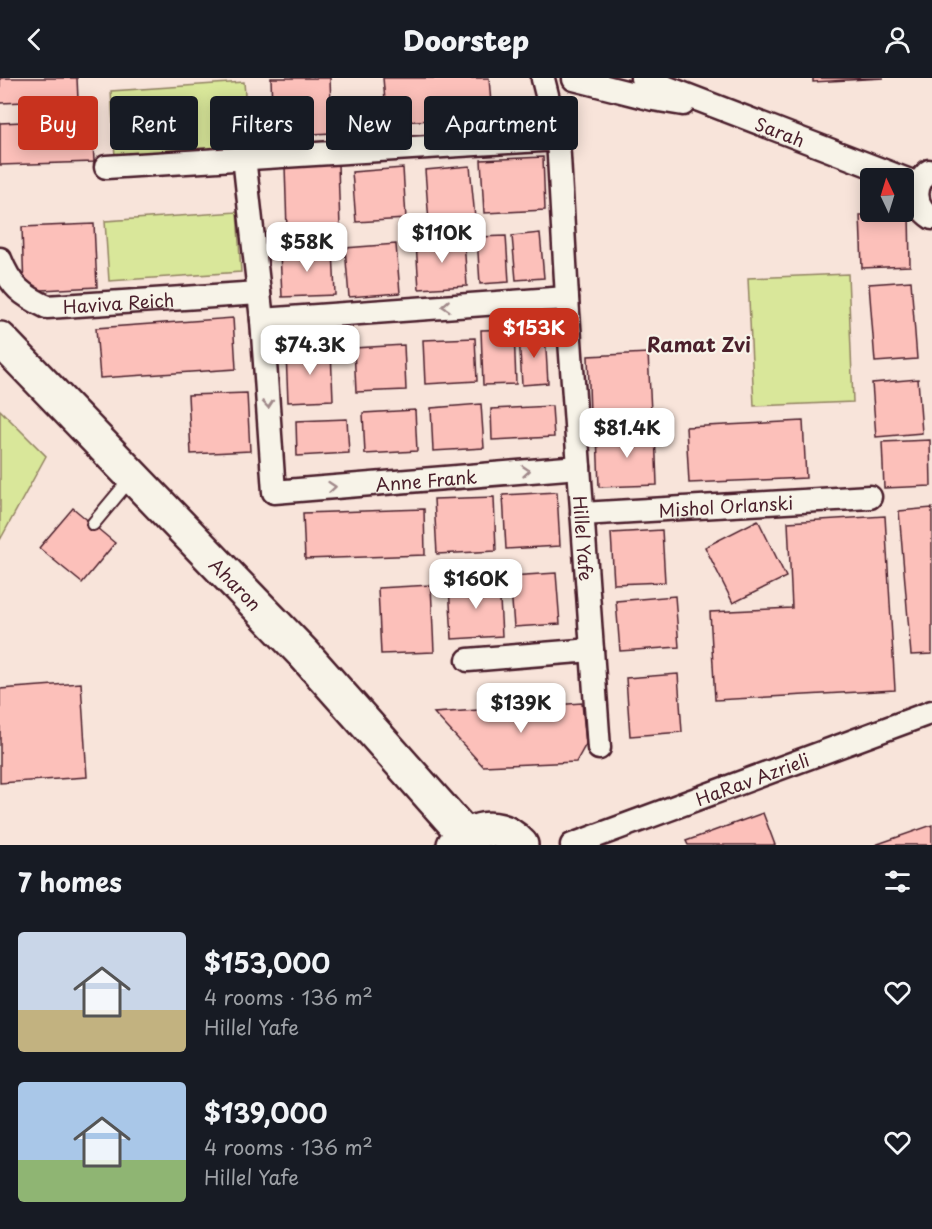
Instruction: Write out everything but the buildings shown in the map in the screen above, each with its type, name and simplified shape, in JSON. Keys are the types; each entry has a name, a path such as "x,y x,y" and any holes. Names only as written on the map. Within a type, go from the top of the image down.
{"street":[{"path":"543,78 574,78 653,99 731,112"},
{"name":"Hillel Yafe","path":"543,78 547,96"},
{"name":"Sarah","path":"642,78 731,112 925,178"},
{"path":"106,167 424,147"},
{"name":"Hillel Yafe","path":"559,150 599,748"},
{"path":"244,158 262,320 567,298"},
{"path":"925,178 918,201 922,210 932,218"},
{"name":"Haviva Reich","path":"0,260 4,270 22,295 47,307 259,293"},
{"name":"Anne Frank","path":"262,320 274,492 579,467"},
{"name":"Aharon","path":"0,339 304,654 460,840"},
{"name":"Mishol Orlanski","path":"582,514 870,497"},
{"path":"468,660 592,650"},
{"name":"HaRav Azrieli","path":"572,845 932,712"},
{"path":"460,840 478,830 491,829 504,832 521,845"}],"lane":[{"path":"93,524 133,476"}],"green space":[{"path":"244,82 245,96 210,96 210,150 219,150 115,157 115,150 198,150 198,96 111,96 111,91"},
{"path":"237,212 241,272 109,281 105,221"},
{"path":"848,274 853,402 754,406 748,278"},
{"path":"0,410 46,456 0,540"}],"district":[{"name":"Ramat Zvi","path":"699,344"}]}
